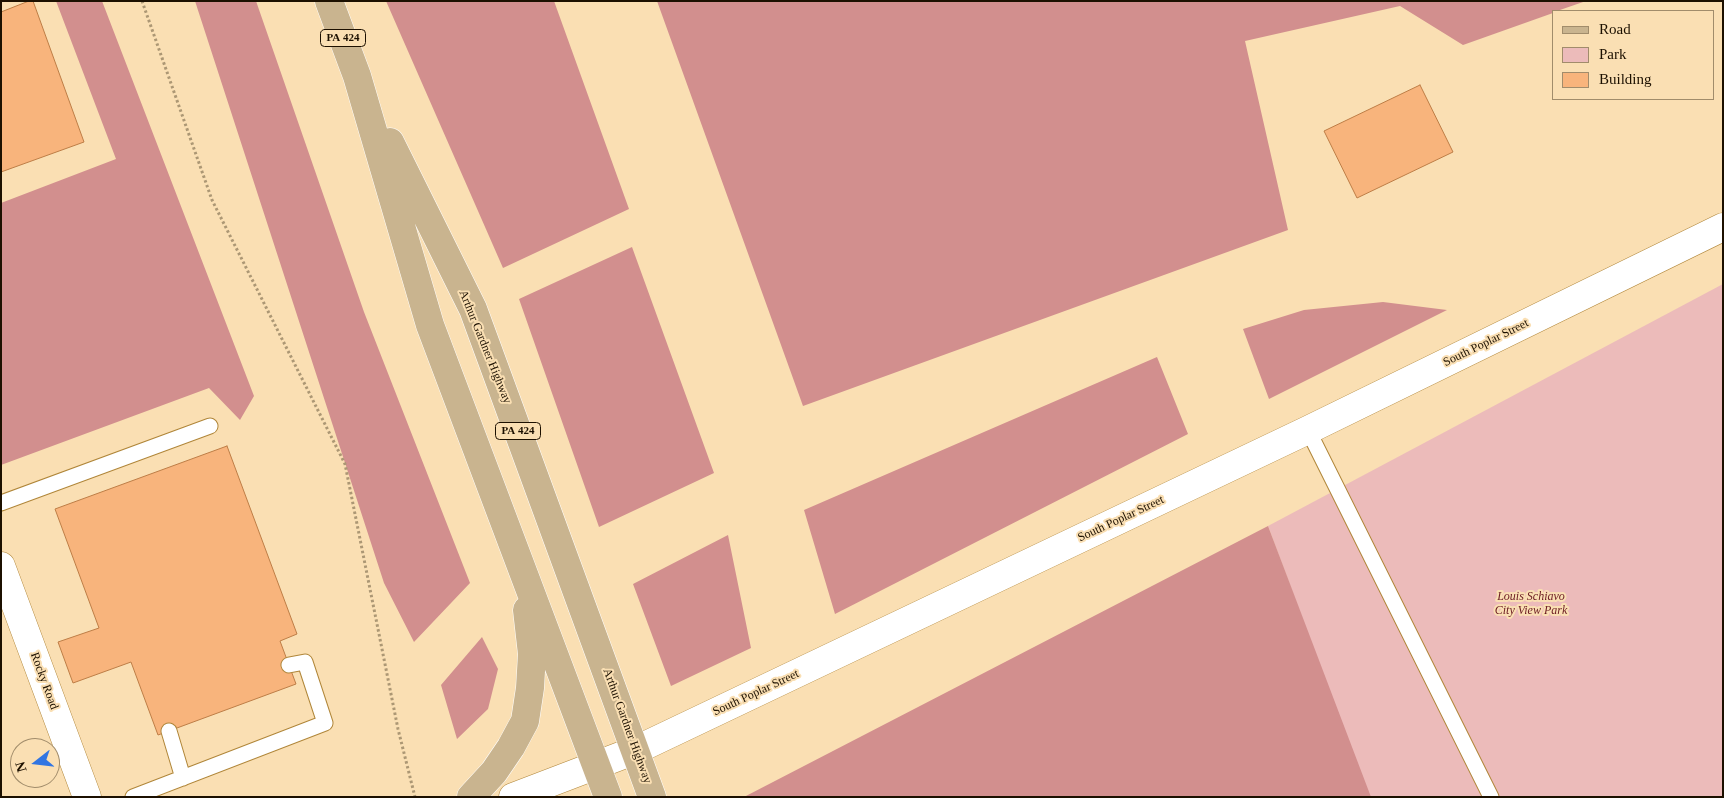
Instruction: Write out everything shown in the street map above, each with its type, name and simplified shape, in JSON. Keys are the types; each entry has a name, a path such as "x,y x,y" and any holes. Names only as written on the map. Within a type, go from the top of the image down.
{"main road":[{"name":"Arthur Gardner Highway","path":"329,1 357,76 430,325 608,797"},
{"name":"Arthur Gardner Highway","path":"357,76 473,309 652,797"},
{"path":"471,797 494,772 511,747 525,721 530,688 532,654 523,571"}],"street":[{"name":"South Poplar Street","path":"513,797 636,750 1308,430 1723,227"},
{"name":"Rocky Road","path":"1,566 87,797"}],"lane":[{"path":"1,503 210,426"},
{"path":"1308,430 1491,797"},
{"path":"133,797 325,723 305,662 289,664"},
{"path":"169,731 183,778"}],"path":[{"path":"142,1 212,200 345,464 398,729 415,797"}],"green space":[{"name":"Louis Schiavo City View Park","path":"1723,284 1723,797 1369,797 1268,526"}],"shaded area":[{"path":"56,1 102,1 254,396 240,420 209,388 1,465 1,203 116,159"},
{"path":"195,1 256,1 364,312 470,583 414,642 384,583"},
{"path":"386,1 554,1 629,209 503,268"},
{"path":"657,1 1586,1 1560,10 1552,10 1552,13 1463,45 1400,6 1245,41 1288,230 803,406"},
{"path":"632,247 714,473 599,527 519,299"},
{"path":"1383,302 1447,310 1269,399 1243,329 1304,310"},
{"path":"1157,357 1188,434 835,614 804,510"},
{"path":"1268,526 1371,797 744,797"},
{"path":"728,535 751,648 671,686 633,584"},
{"path":"482,637 498,669 488,709 457,739 441,685"}],"building":[{"path":"33,1 84,142 1,172 1,12"},
{"path":"1420,85 1453,152 1357,198 1324,131"},
{"path":"227,446 297,634 280,641 296,684 158,735 131,662 73,683 58,642 99,628 55,509"}]}
